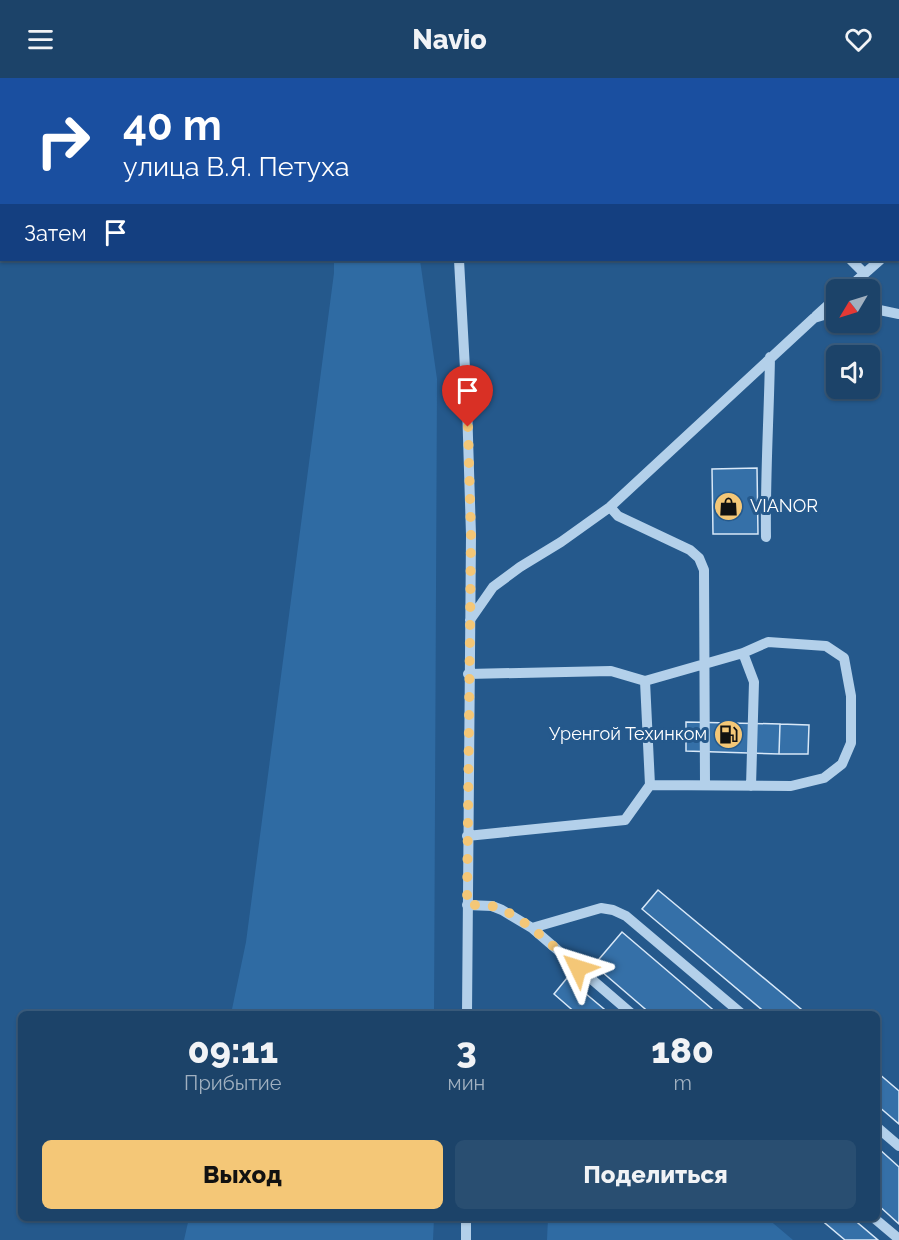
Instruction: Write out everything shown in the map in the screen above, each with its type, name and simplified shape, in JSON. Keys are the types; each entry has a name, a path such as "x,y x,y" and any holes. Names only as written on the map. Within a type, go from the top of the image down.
{"street":[{"path":"459,261 471,535 468,674 467,1011"},
{"path":"852,261 864,273"},
{"path":"858,279 879,261"},
{"path":"470,620 493,587 610,507 826,307"},
{"path":"880,310 899,314"},
{"path":"814,318 826,314"},
{"path":"766,537 765,477 769,439 770,357"},
{"path":"610,507 618,516 690,550 699,558 704,570 705,785"},
{"path":"468,674 611,671 645,681 743,653 768,642 826,646 844,658 851,696 851,743 842,764 825,778 791,786 650,785"},
{"path":"743,653 754,682 751,786"},
{"path":"467,836 625,819 650,785 645,681"},
{"path":"467,905 492,906 532,928 629,1011"},
{"path":"532,928 602,908 613,910 626,916 738,1011"},
{"path":"880,1130 899,1146"},
{"path":"466,1221 466,1240"},
{"path":"878,1221 899,1239"}],"shaded area":[{"path":"334,261 420,261 437,379 434,1011 232,1011 246,942"},
{"path":"188,1221 434,1221 433,1240 184,1240"},
{"path":"548,1221 771,1221 793,1240 547,1240"}],"building":[{"path":"757,468 758,534 713,534 712,469"},
{"path":"686,722 780,724 779,754 686,751"},
{"path":"780,724 809,725 808,754 779,754"},
{"path":"658,890 803,1011 763,1011 642,909"},
{"path":"622,932 714,1011 648,1011 594,965"},
{"path":"567,978 606,1011 574,1011 554,994"},
{"path":"880,1075 899,1091 899,1124 880,1108"},
{"path":"880,1150 899,1167 899,1224 880,1207"},
{"path":"823,1221 856,1221 878,1240 845,1240"}],"place":[{"name":"VIANOR","path":"729,506"},
{"name":"Уренгой Техинком","path":"728,734"}],"route":[{"path":"468,427 471,535 467,905 492,906 502,910 532,928 578,968"}]}
